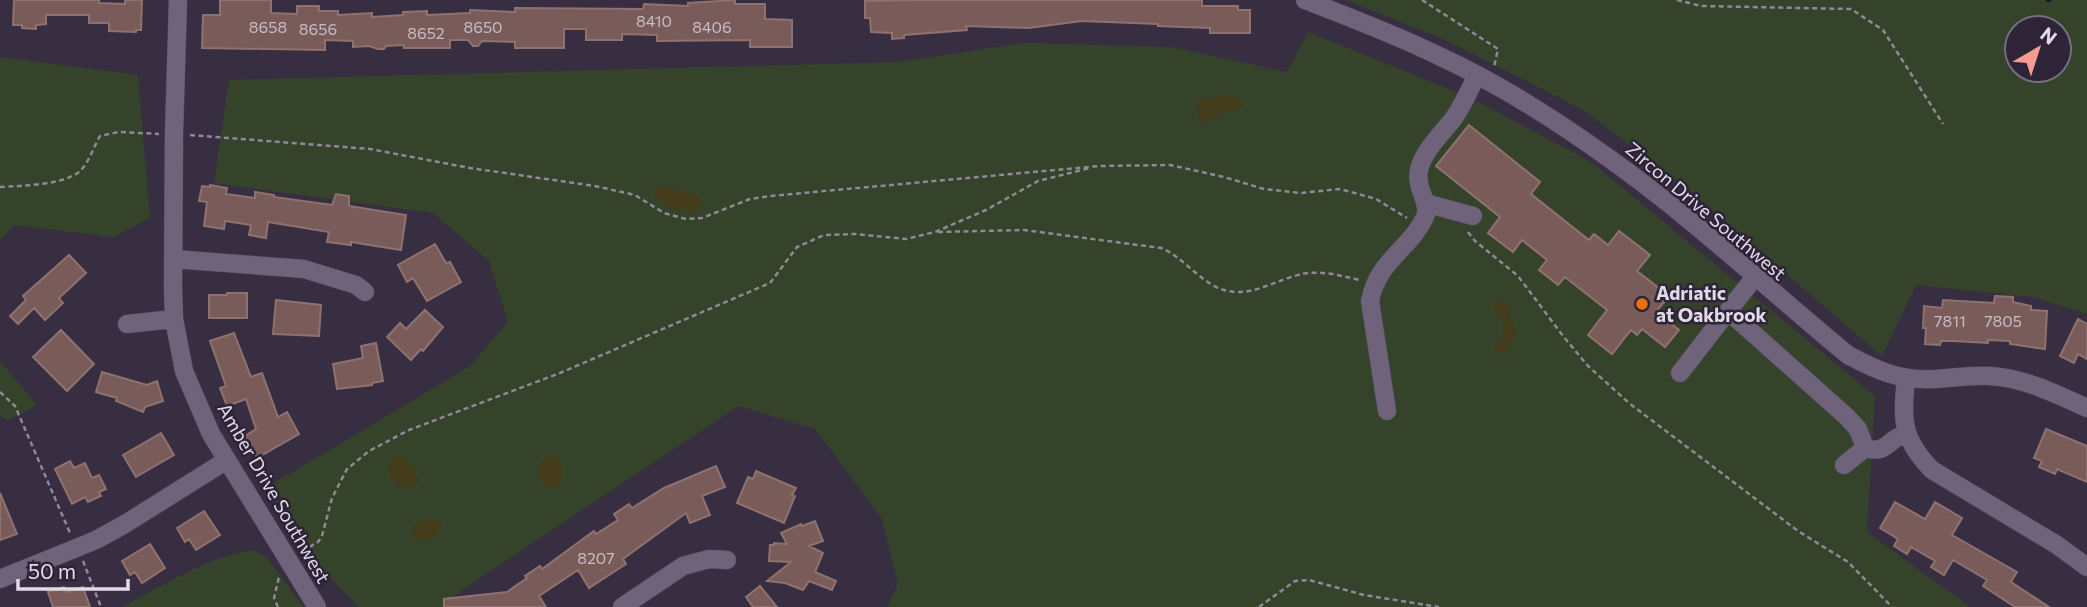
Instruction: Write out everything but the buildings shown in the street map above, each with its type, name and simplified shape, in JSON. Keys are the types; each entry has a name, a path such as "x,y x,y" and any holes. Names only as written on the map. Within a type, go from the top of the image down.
{"street":[{"name":"Amber Drive Southwest","path":"178,0 173,259 174,319 184,371 211,434 317,607"},
{"name":"Zircon Drive Southwest","path":"1305,0 1439,55 1484,79 1611,159 1678,211 1847,355 1878,372 1922,379 1990,376 2010,378 2036,385 2087,408"},
{"path":"1387,411 1370,301 1382,271 1420,226 1427,213 1419,191 1418,176 1422,160 1484,79"},
{"path":"1425,203 1468,214"},
{"path":"173,259 304,269 356,285 365,292"},
{"path":"1680,373 1755,278"},
{"path":"1728,311 1847,417 1858,429 1866,448 1882,450 1899,435 1907,434"},
{"path":"127,324 174,319"},
{"path":"1906,378 1902,414 1907,434 1917,455 1932,470 2057,545 2087,567"},
{"path":"1844,465 1866,448"},
{"path":"0,579 77,548 125,524 227,460"},
{"path":"622,607 683,566 709,559 727,560"}],"path":[{"path":"1422,0 1498,49 1484,79"},
{"path":"1677,0 1701,6 1851,9 1882,30 1943,124"},
{"path":"0,187 39,185 70,177 81,170 100,136 119,132 370,149 495,172 595,186 635,195 664,213 686,219 702,218 750,200 770,196 1099,166 1170,165 1264,189 1301,192 1340,189 1376,199 1420,226"},
{"path":"324,530 332,498 347,469 369,451 409,430 560,373 770,283 797,247 824,235 855,234 906,239 935,232 986,210 1038,181 1099,166"},
{"path":"1468,214 1466,229 1475,241 1518,276 1588,366 1671,436 1798,531 1848,562 1892,607"},
{"path":"935,232 1024,230 1161,248 1174,253 1221,290 1243,294 1303,274 1325,272 1375,284"},
{"path":"0,392 15,406 101,607"},
{"path":"1259,607 1295,581 1309,580 1364,595 1439,607"}],"green space":[{"path":"1346,0 2087,0 2087,314 2033,297 1916,285 1882,356 1685,187 1585,111 1450,42"},
{"path":"1308,32 1469,97 1591,162 1875,396 1867,532 1970,607 887,607 898,584 882,519 815,429 739,406 458,593 443,607 358,607 309,554 274,483 469,367 508,322 489,261 433,213 214,183 229,80 897,62 1024,43 1171,47 1287,72"},
{"path":"0,57 138,75 150,218 113,237 14,225 0,241"},
{"path":"0,361 37,405 9,420 0,416"},
{"path":"253,550 266,557 304,607 122,607 202,565"}],"sand":[{"path":"1231,95 1242,99 1243,105 1202,122 1196,111 1201,99"},
{"path":"660,186 698,196 701,198 701,206 690,211 663,203 654,197 653,193"},
{"path":"1496,301 1507,303 1516,334 1504,353 1494,349 1495,343 1501,340 1504,334 1503,319 1493,309"},
{"path":"553,454 559,457 563,476 559,485 551,488 543,486 539,468 543,458"},
{"path":"399,456 410,463 420,480 414,486 400,486 389,475 391,462"},
{"path":"438,519 442,522 441,531 429,539 418,541 412,534 413,526 424,520"}],"place":[{"name":"Adriatic at Oakbrook","path":"1642,304"}]}
